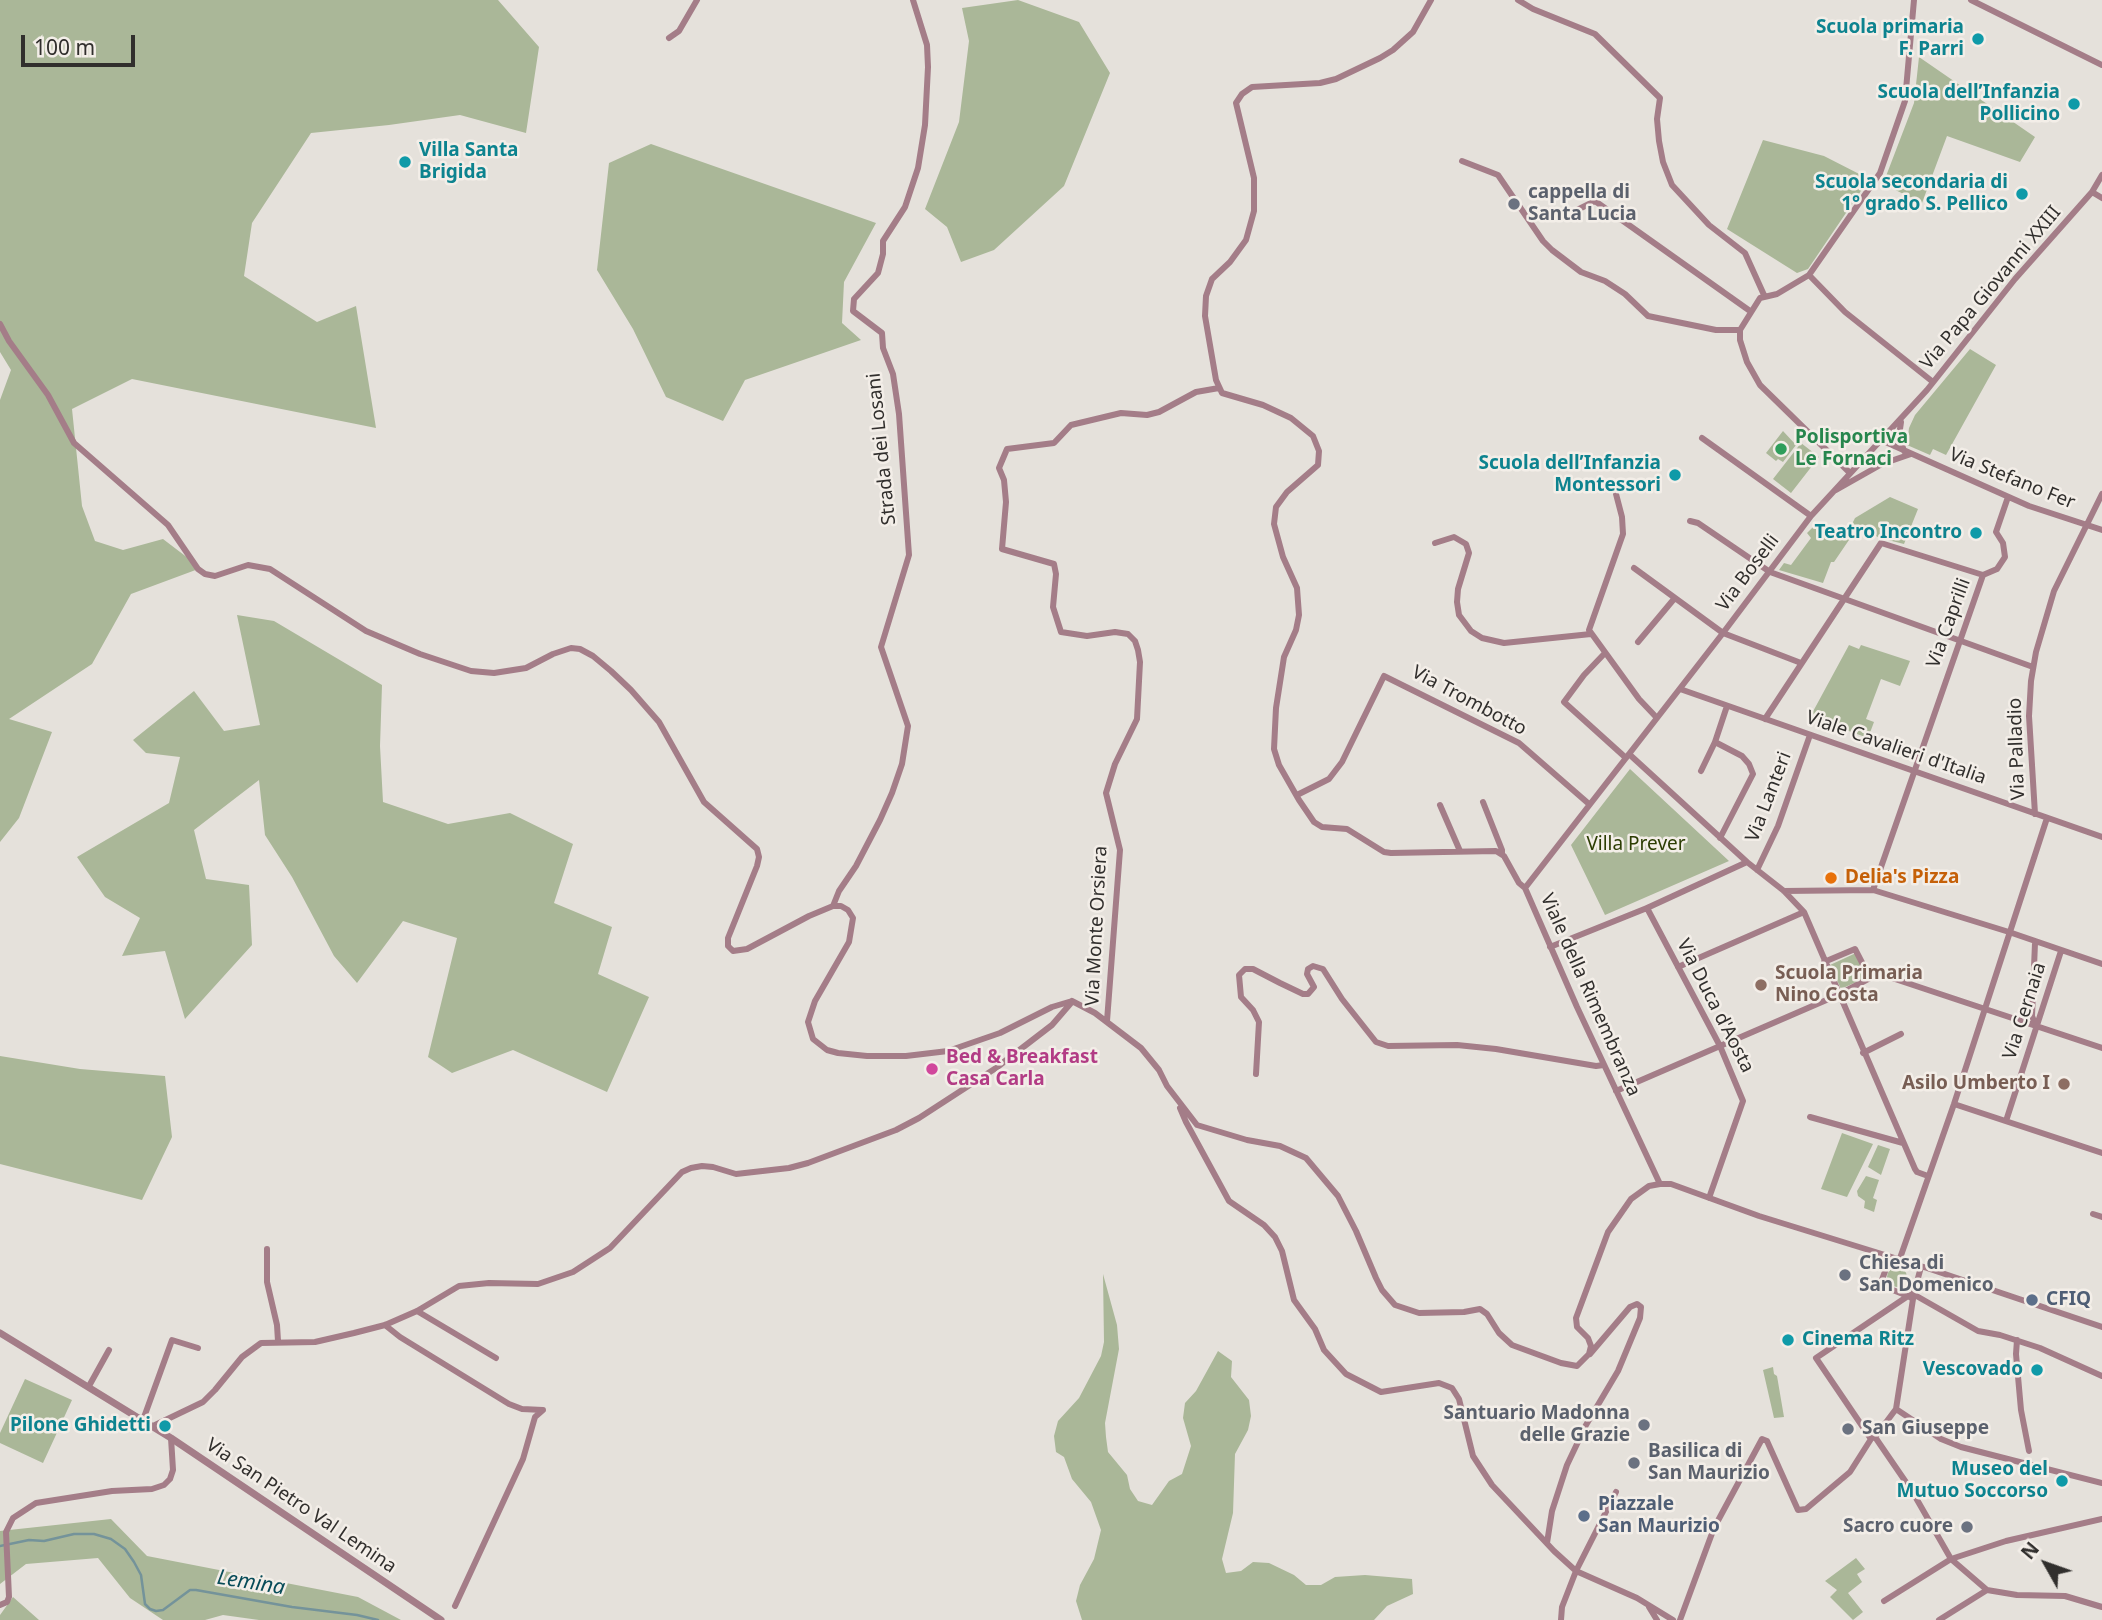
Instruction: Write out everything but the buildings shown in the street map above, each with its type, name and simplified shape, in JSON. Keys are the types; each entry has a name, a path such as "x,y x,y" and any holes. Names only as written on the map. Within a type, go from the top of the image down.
{"street":[{"path":"669,38 679,31 696,0"},
{"name":"Strada dei Losani","path":"833,906 892,793 902,764 908,726 881,648 909,555 897,401 893,374 883,348 882,333 853,311 854,299 878,273 883,241 905,207 918,168 925,125 929,66 927,45 913,0"},
{"path":"1431,0 1413,32 1380,58 1336,79 1320,83 1252,86 1242,94 1236,103 1254,178 1254,211 1245,240 1230,262 1212,279 1206,296 1205,316 1222,393 1263,405 1291,418 1313,436 1319,451 1318,466 1287,492 1276,507 1274,524 1283,557 1297,588 1298,615 1296,630 1284,657 1276,708 1274,749 1279,765 1314,822 1322,827 1348,829 1384,852 1496,850 1502,853"},
{"path":"1518,0 1533,9 1595,34 1660,98 1657,119 1659,141 1663,162 1672,185 1709,225 1745,253 1764,295"},
{"path":"1850,473 1760,385 1747,362 1740,340 1740,330 1756,300 1764,295 1777,294 1809,275 1880,173 1905,101 1914,0"},
{"path":"1971,0 2102,65"},
{"path":"1462,161 1498,175 1552,250 1581,272 1605,281 1625,294 1648,316 1716,330 1740,330"},
{"name":"Via Papa Giovanni XXIII","path":"1902,419 2015,279 2092,192 2102,175"},
{"path":"2092,192 2102,198"},
{"path":"1577,210 1595,201 1750,312"},
{"path":"1809,275 1845,312 1933,382"},
{"path":"0,324 48,395 74,443 168,525 198,569 205,574 215,576 248,565 270,569 366,631 420,654 471,671 494,673 526,668 570,648 580,649 593,656 631,690 659,722 704,802 757,849 757,866 728,938 728,946 733,951 747,949 833,906 848,910 853,918 852,931 841,958 815,1001 808,1022 813,1039 827,1049 867,1056 906,1056 948,1051 1000,1033 1052,1007 1072,1001 1107,1021 1149,1057 1197,1125 1247,1140 1280,1146 1306,1158 1338,1196 1382,1290 1395,1305 1419,1312 1464,1312 1480,1309 1512,1345 1571,1366 1577,1366 1630,1307 1637,1304 1641,1307 1640,1318 1618,1371 1586,1425 1567,1465 1552,1511 1547,1543"},
{"name":"Via Monte Orsiera","path":"1107,1021 1120,850 1106,793 1119,754 1134,730 1137,719 1138,650 1135,641 1128,634 1115,632 1087,636 1061,632 1054,607 1054,564 1002,549 1006,502 1004,480 999,468 1007,449 1054,443 1071,425 1121,413 1147,415 1159,412 1196,392 1219,388"},
{"path":"1902,419 1899,431 1903,451"},
{"name":"Via Boselli","path":"1627,756 1811,516 1902,419"},
{"path":"1702,438 1811,516"},
{"name":"Via Stefano Fer","path":"1881,440 2008,497 2102,530"},
{"path":"1832,493 1882,464 1911,454"},
{"path":"1616,494 1623,534 1589,630 1639,699 1657,718"},
{"name":"Via Palladio","path":"2035,814 2029,716 2033,667 2054,591 2102,494"},
{"name":"Via Caprilli","path":"1873,890 1983,575 1997,569 2004,556 2005,550 1996,532 2008,497"},
{"path":"1690,521 1698,523 1770,572 2033,667"},
{"path":"1435,543 1454,537 1466,544 1469,553 1458,589 1459,615 1471,631 1482,638 1504,643 1591,634"},
{"path":"1765,719 1881,543 1983,575"},
{"path":"1634,568 1723,634 1801,663"},
{"path":"1638,642 1674,599"},
{"path":"1605,653 1564,702 1747,862 1784,891 1804,912 1903,1143 1917,1172 1928,1176"},
{"name":"Via Trombotto","path":"1297,795 1329,779 1342,762 1384,676 1515,741 1589,804"},
{"name":"Viale Cavalieri d'Italia","path":"1680,689 2102,837"},
{"path":"1701,771 1715,742 1727,706"},
{"name":"Via Lanteri","path":"1757,870 1778,826 1810,735"},
{"path":"1715,742 1742,756 1753,774 1720,838"},
{"name":"Viale della Rimembranza","path":"1627,756 1525,888 1660,1184"},
{"path":"1483,802 1502,853 1519,883 1525,888"},
{"path":"1440,806 1460,851"},
{"path":"1899,1261 2048,818"},
{"path":"1550,947 1647,908 1747,862"},
{"path":"1784,891 1873,890 2102,964"},
{"name":"Via Duca d'Aosta","path":"1647,908 1720,1046 1739,1088 1743,1105 1709,1198"},
{"path":"1678,967 1804,912"},
{"path":"2035,943 2032,1016 2036,1026"},
{"path":"1824,962 1855,948 1870,978"},
{"name":"Via Cernaia","path":"2006,1121 2061,951"},
{"path":"1256,1074 1259,1022 1254,1010 1241,997 1239,975 1245,969 1254,968 1280,983 1308,994 1314,987 1307,974 1308,969 1313,966 1323,969 1342,999 1376,1042 1388,1046 1457,1045 1604,1065"},
{"path":"1616,1091 1838,995 1880,974 2102,1048"},
{"path":"153,1426 203,1402 242,1357 254,1346 265,1341 315,1342 385,1325 417,1311 459,1286 489,1283 538,1284 573,1272 610,1248 682,1172 691,1168 713,1167 736,1174 781,1169 808,1163 896,1130 996,1068 1052,1025 1072,1001"},
{"path":"1863,1053 1901,1034"},
{"path":"1177,1100 1229,1201 1264,1225 1275,1237 1282,1251 1294,1300 1315,1329 1324,1350 1346,1374 1381,1392 1439,1383 1452,1388 1459,1399 1473,1456 1492,1486 1576,1571 1591,1576 1673,1620"},
{"path":"1954,1104 2102,1153"},
{"path":"1810,1117 1903,1143"},
{"path":"1589,1354 1591,1346 1588,1338 1577,1327 1576,1318 1599,1260 1602,1245 1631,1199 1649,1186 1660,1184 1671,1184 2102,1327"},
{"path":"2093,1214 2102,1217"},
{"path":"267,1249 267,1282 278,1341"},
{"path":"1887,1257 1880,1285 1910,1295 1978,1331 2017,1340 2102,1376"},
{"path":"1921,1267 1910,1295 1816,1358 1912,1491 1951,1559 1987,1590 2017,1595 2065,1596 2102,1607"},
{"path":"1680,1620 1714,1528 1745,1475 1762,1439 1767,1441 1798,1510 1806,1508 1850,1472 1896,1409 1913,1299 1910,1295"},
{"path":"417,1311 496,1358"},
{"path":"385,1325 509,1404 522,1409 543,1410 535,1417 523,1459 455,1606"},
{"name":"Via San Pietro Val Lemina","path":"0,1333 171,1437 441,1620"},
{"path":"143,1420 172,1340 198,1348"},
{"path":"2017,1340 2020,1401 2029,1451"},
{"path":"89,1386 109,1350"},
{"path":"1896,1409 1941,1439 1961,1447 2102,1483"},
{"path":"0,1605 7,1602 9,1597 6,1532 13,1518 36,1503 112,1491 152,1489 164,1485 173,1470 171,1437"},
{"path":"1561,1620 1565,1598 1576,1571 1616,1492"},
{"path":"1884,1601 1951,1559 2006,1541 2102,1519"},
{"path":"1939,1620 1987,1590"},
{"path":"1646,1604 1657,1620"}],"green space":[{"path":"0,0 498,0 539,47 526,133 460,115 311,133 252,223 244,276 317,322 356,306 376,428 132,379 72,409 82,506 95,541 123,550 163,539 201,568 131,594 92,664 9,719 52,732 19,818 0,842 0,400 11,370 0,352"},
{"path":"1018,0 1079,22 1110,73 1064,186 994,250 961,262 947,227 925,209 959,122 969,41 962,8"},
{"path":"1919,57 2035,137 2020,162 1947,136 1922,203 1883,184 1914,103"},
{"path":"1763,140 1824,156 1869,179 1808,269 1797,273 1727,229"},
{"path":"651,144 876,223 844,282 842,323 861,340 745,380 723,421 666,397 633,329 597,270 609,163"},
{"path":"1970,349 1996,365 1946,455 1933,449 1930,455 1907,445 1909,428 1915,415"},
{"name":"Polisportiva Le Fornaci","path":"1783,431 1796,445 1783,462 1778,459 1776,461 1766,453"},
{"path":"1801,443 1819,457 1791,493 1773,479"},
{"path":"1890,497 1918,509 1904,544 1880,538 1852,524 1855,518"},
{"path":"1817,523 1851,537 1834,562 1831,562 1823,583 1779,570 1784,563 1791,565 1811,538 1807,533"},
{"path":"237,615 274,621 382,685 380,746 383,802 448,824 510,813 573,844 554,903 612,927 598,974 649,997 607,1092 513,1050 452,1073 428,1057 457,938 403,921 357,983 334,956 292,877 265,835 259,780 194,830 206,879 249,885 252,945 185,1019 165,951 122,956 140,918 105,897 77,857 169,803 180,757 146,753 133,740 194,691 224,731 260,725"},
{"path":"1849,645 1859,649 1861,645 1910,661 1900,686 1881,679 1866,719 1874,722 1868,738 1810,717"},
{"name":"Villa Prever","path":"1630,769 1729,861 1605,915 1571,845"},
{"path":"1856,953 1867,977 1841,989 1830,965"},
{"path":"0,1056 80,1069 165,1076 172,1137 142,1200 0,1164"},
{"path":"1842,1133 1873,1144 1847,1197 1821,1189"},
{"path":"1878,1145 1890,1149 1881,1175 1868,1167"},
{"path":"1866,1176 1879,1180 1873,1198 1877,1200 1874,1212 1864,1208 1865,1201 1858,1196 1857,1191"},
{"path":"1897,1267 1904,1270 1907,1277 1904,1284 1897,1287 1890,1284 1887,1277 1890,1270"},
{"path":"1103,1274 1117,1325 1119,1349 1105,1423 1108,1452 1127,1475 1130,1489 1138,1501 1152,1505 1169,1481 1182,1474 1191,1446 1183,1418 1185,1403 1196,1391 1218,1351 1232,1361 1231,1377 1249,1400 1251,1416 1248,1430 1235,1454 1233,1513 1222,1559 1226,1573 1241,1571 1253,1562 1269,1563 1294,1575 1306,1585 1321,1585 1335,1577 1365,1575 1412,1579 1413,1594 1387,1606 1374,1620 1082,1620 1076,1601 1080,1585 1094,1559 1101,1530 1091,1502 1072,1479 1064,1457 1056,1452 1054,1436 1058,1421 1079,1398 1101,1356 1104,1342"},
{"path":"1773,1367 1784,1417 1774,1418 1763,1370"},
{"path":"25,1379 72,1400 43,1463 0,1443 0,1433"},
{"path":"111,1519 147,1556 358,1597 401,1620 259,1620 223,1615 205,1620 163,1620 130,1598 98,1558 26,1564 0,1584 0,1531"},
{"path":"1856,1558 1865,1569 1857,1574 1862,1582 1848,1593 1863,1612 1853,1620 1830,1597 1837,1590 1825,1581"},
{"path":"13,1597 39,1620 0,1620 0,1615"}],"waterway":[{"name":"Lemina","path":"0,1546 29,1540 44,1541 74,1534 94,1534 111,1539 125,1549 134,1562 141,1575 145,1604 156,1611 163,1610 190,1590 196,1590 378,1620"}],"place":[{"name":"Scuola primaria F. Parri","path":"1978,39"},
{"name":"Scuola dell’Infanzia Pollicino","path":"2074,104"},
{"name":"Villa Santa Brigida","path":"405,162"},
{"name":"Scuola secondaria di 1° grado S. Pellico","path":"2022,194"},
{"name":"cappella di Santa Lucia","path":"1514,204"},
{"name":"Polisportiva Le Fornaci","path":"1781,449"},
{"name":"Scuola dell’Infanzia Montessori","path":"1675,475"},
{"name":"Teatro Incontro","path":"1976,533"},
{"name":"Delia's Pizza","path":"1831,878"},
{"name":"Scuola Primaria Nino Costa","path":"1761,985"},
{"name":"Bed & Breakfast Casa Carla","path":"932,1069"},
{"name":"Asilo Umberto I","path":"2064,1084"},
{"name":"Chiesa di San Domenico","path":"1845,1275"},
{"name":"CFIQ","path":"2032,1300"},
{"name":"Cinema Ritz","path":"1788,1340"},
{"name":"Vescovado","path":"2037,1370"},
{"name":"Santuario Madonna delle Grazie","path":"1644,1425"},
{"name":"Pilone Ghidetti","path":"165,1426"},
{"name":"San Giuseppe","path":"1848,1429"},
{"name":"Basilica di San Maurizio","path":"1634,1463"},
{"name":"Museo del Mutuo Soccorso","path":"2062,1481"},
{"name":"Piazzale San Maurizio","path":"1584,1516"},
{"name":"Sacro cuore","path":"1967,1527"}]}
